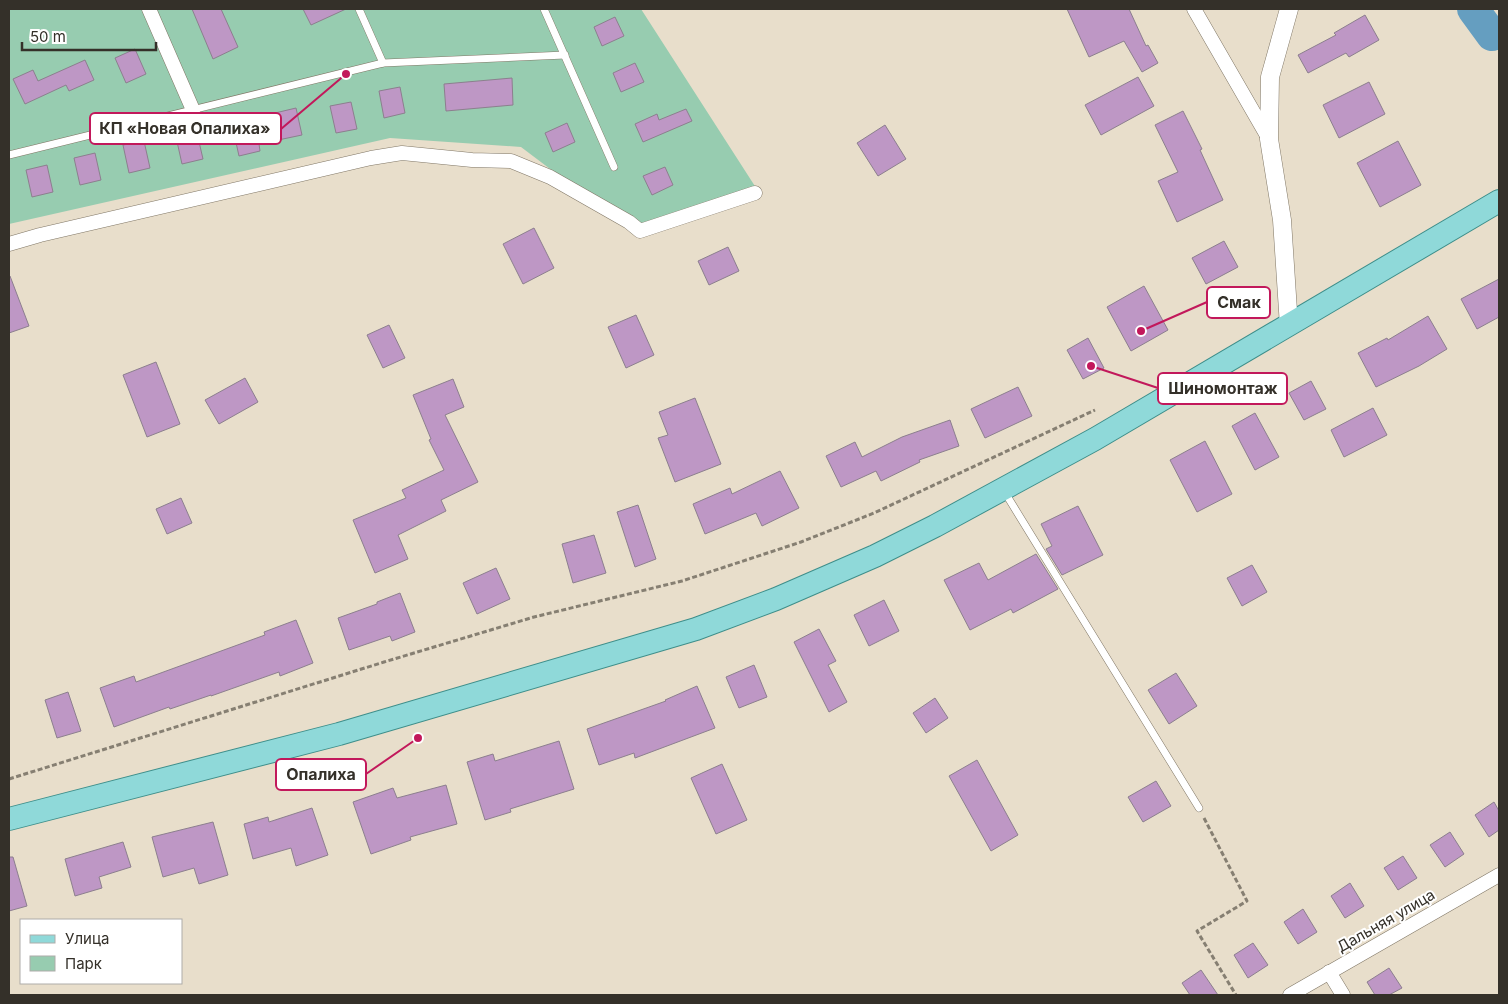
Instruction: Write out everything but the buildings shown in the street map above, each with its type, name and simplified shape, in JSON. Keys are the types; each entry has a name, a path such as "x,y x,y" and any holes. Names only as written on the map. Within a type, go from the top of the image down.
{"main road":[{"path":"9,819 339,734 696,629 776,599 875,556 935,526 1095,439 1499,202"}],"street":[{"path":"148,9 193,110"},
{"path":"1194,9 1268,140"},
{"path":"1289,9 1270,77 1268,140 1282,220 1290,326"},
{"path":"9,244 40,235 371,158 402,153 472,160 511,161 550,177 629,222 640,231 755,193"},
{"name":"Дальняя улица","path":"1290,995 1499,875"},
{"path":"1329,972 1343,995"}],"lane":[{"path":"359,9 383,63"},
{"path":"544,9 614,167"},
{"path":"9,155 383,63 565,55"},
{"path":"1003,489 1199,808"}],"path":[{"path":"9,778 403,656 534,617 682,581 801,542 874,513 1096,410"},
{"path":"1199,808 1247,901 1197,931 1236,995"}],"green space":[{"path":"9,9 641,9 760,194 639,236 521,147 390,138 9,224"}],"waterway":[{"path":"1473,9 1492,35 1499,32"}],"place":[{"name":"КП «Новая Опалиха»","path":"346,74"},
{"name":"Смак","path":"1141,331"},
{"name":"Шиномонтаж","path":"1091,366"},
{"name":"Опалиха","path":"418,738"}]}
